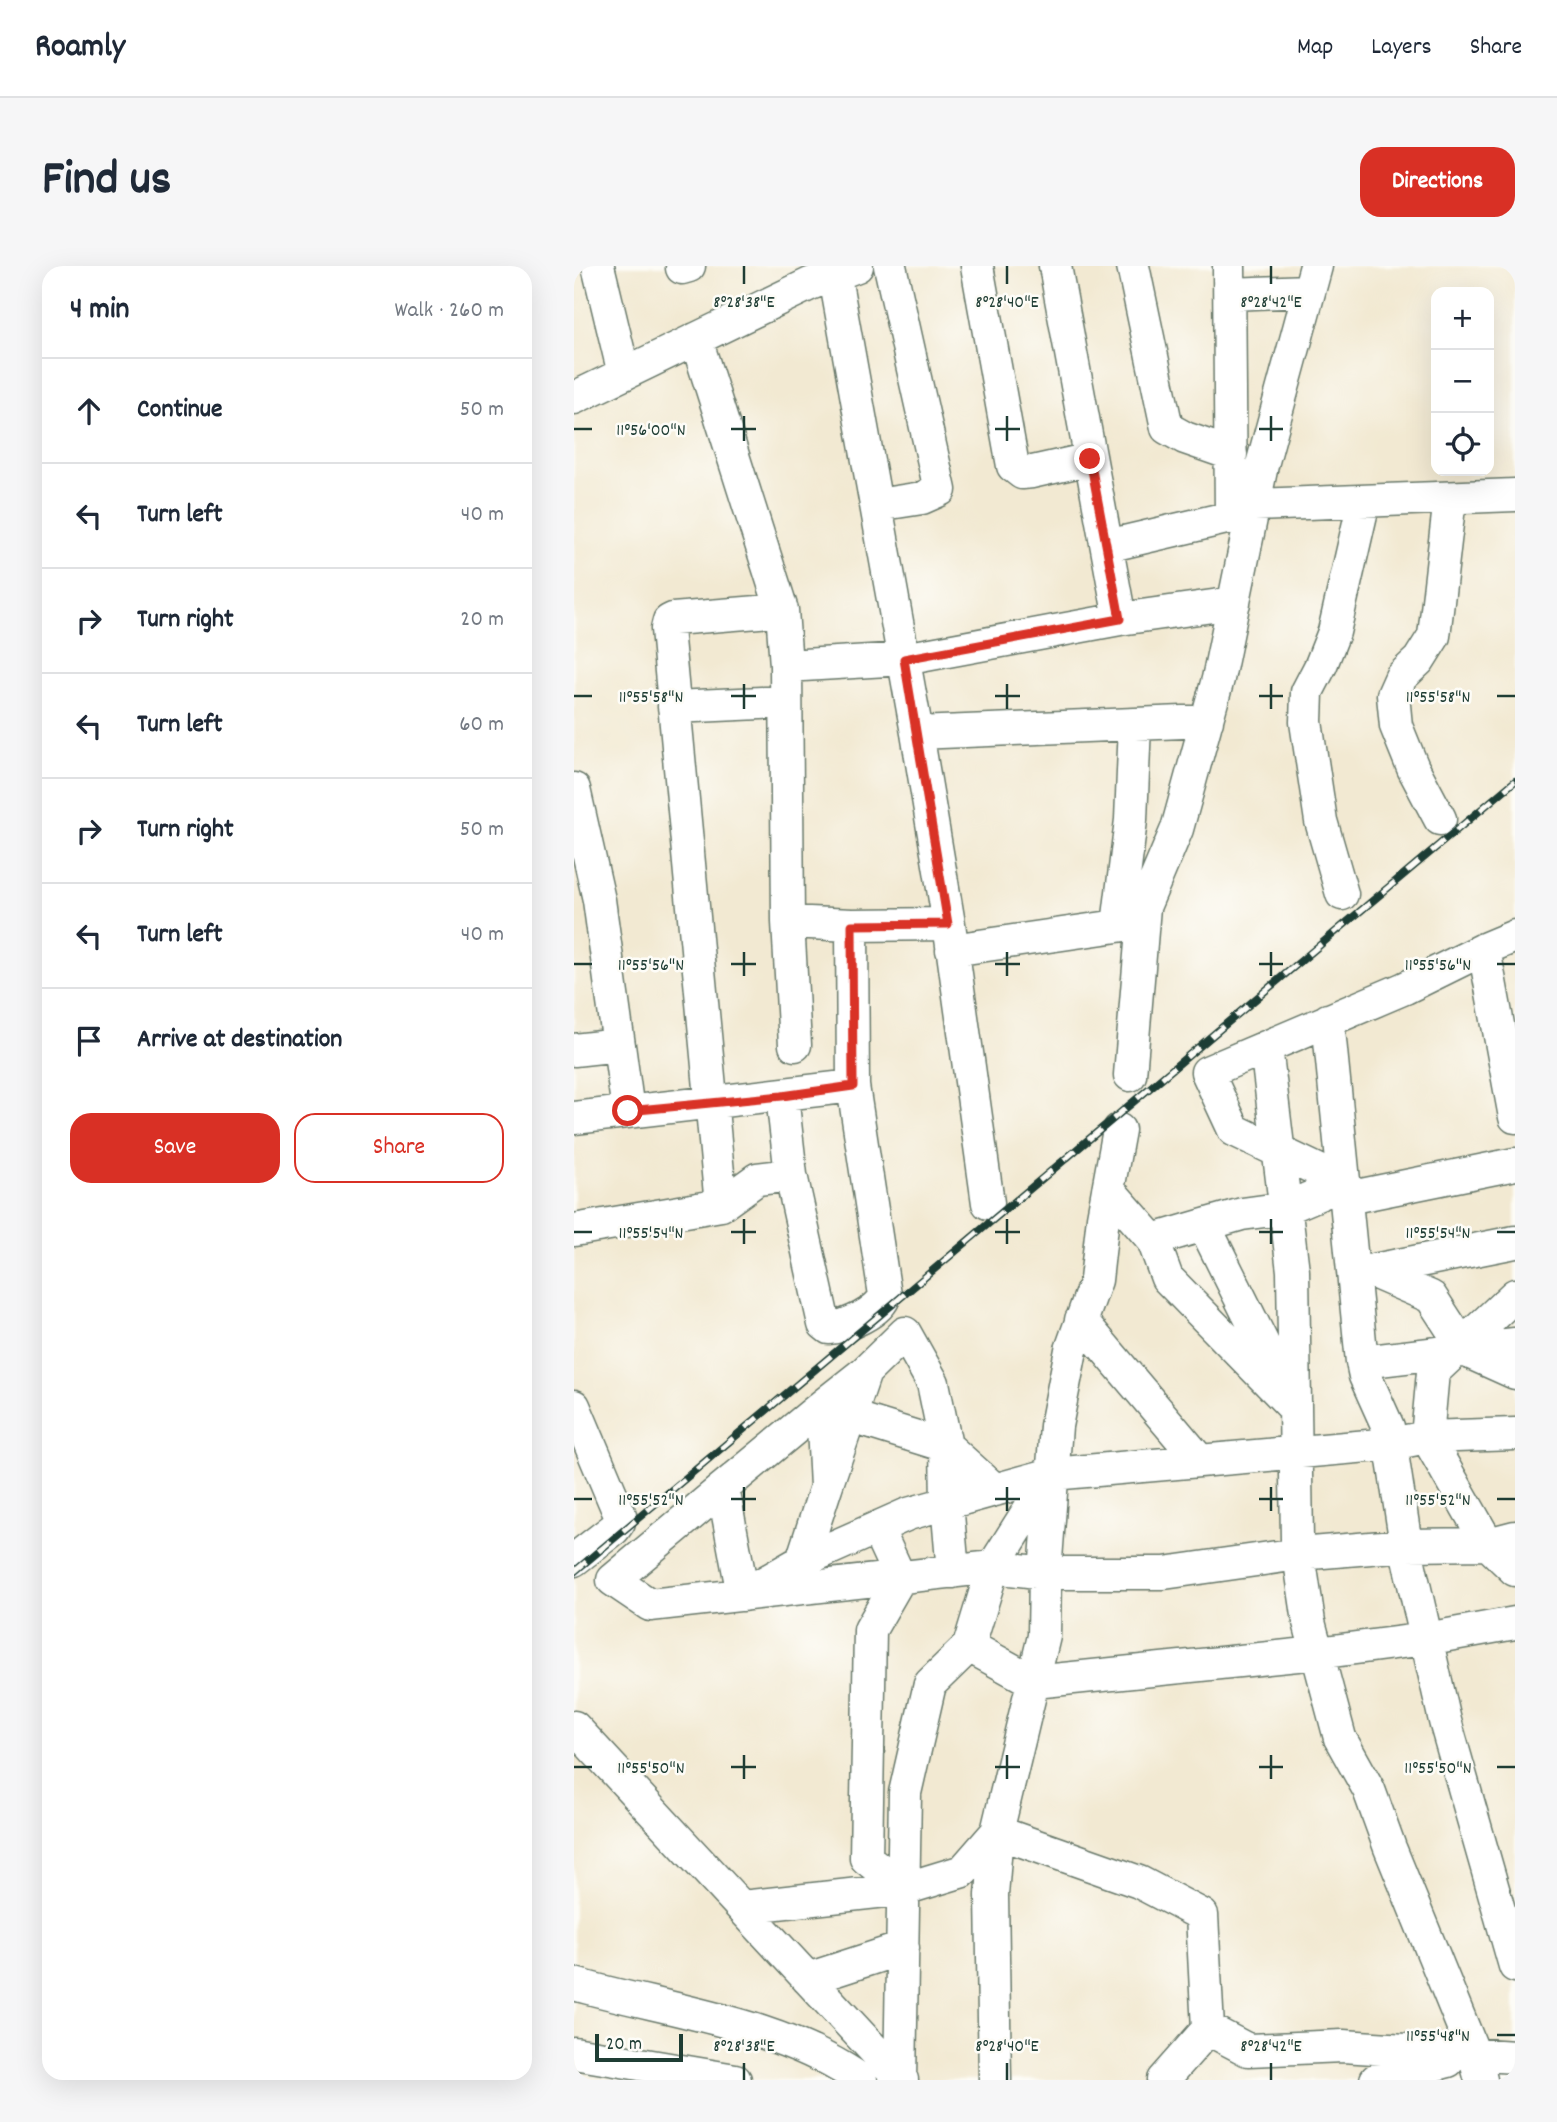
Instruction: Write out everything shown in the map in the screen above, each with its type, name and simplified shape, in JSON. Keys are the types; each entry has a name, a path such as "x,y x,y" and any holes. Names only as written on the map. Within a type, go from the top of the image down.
{"street":[{"path":"598,266 624,374"},
{"path":"877,505 922,498 940,490 890,266"},
{"path":"977,266 1013,466 1022,473 1090,459"},
{"path":"1055,266 1120,619"},
{"path":"1133,266 1167,428 1185,438 1231,454"},
{"path":"574,398 842,269 877,505 950,937 988,1203"},
{"path":"788,922 852,925 950,937 1130,924 1144,907 1177,829 1219,679 1234,603 1242,511 1231,454 1230,280 1313,279 1262,465 1242,511"},
{"path":"696,339 782,610 786,666 788,922 795,1045"},
{"path":"1107,546 1242,511 1364,501 1515,495"},
{"path":"1440,818 1413,768 1396,726 1393,695 1401,677 1419,660 1434,636 1450,498"},
{"path":"1342,894 1321,821 1306,722 1307,692 1334,632 1364,501"},
{"path":"786,666 904,659 1120,619 1234,603"},
{"path":"721,1205 667,629 669,621 673,619 782,610"},
{"path":"674,707 785,702"},
{"path":"917,733 1207,721"},
{"path":"1130,1075 1131,820 1135,724"},
{"path":"574,789 599,900 628,1111"},
{"path":"782,1096 791,1175 824,1324 829,1328 836,1328 882,1304 885,1295 853,1086 852,925"},
{"path":"1346,1191 1279,1151 1234,1130 1207,1072 1405,988 1515,936"},
{"path":"1484,949 1510,1067 1515,1117"},
{"path":"1328,1020 1346,1191 1362,1273 1362,1363 1365,1376 1388,1427 1406,1545 1445,1721 1512,1945"},
{"path":"574,1050 619,1045"},
{"path":"1266,1047 1293,1271 1299,1554 1309,1622 1340,1738 1369,1790 1478,2067"},
{"path":"574,1118 853,1086"},
{"path":"995,2080 992,1895 998,1832 1044,1636 1045,1573 1056,1426 1071,1350 1096,1280 1119,1130"},
{"path":"1153,1240 1242,1214 1286,1208 1346,1191 1515,1164"},
{"path":"574,1230 721,1205 757,1179 791,1175"},
{"path":"1108,1189 1153,1240 1167,1278 1295,1409"},
{"path":"1204,1225 1295,1409"},
{"path":"1362,1273 1515,1242"},
{"path":"1362,1273 1431,1297 1460,1350 1515,1373"},
{"path":"1515,1295 1460,1350 1433,1372 1427,1437 1502,1541 1515,1570"},
{"path":"1081,1320 1200,1461"},
{"path":"953,1572 947,1503 946,1446 933,1383 905,1333 864,1372 836,1411 723,1488 613,1580 650,1605 900,1578 953,1572 993,1567 1045,1573 1164,1573 1299,1554 1406,1545 1502,1541"},
{"path":"1362,1363 1515,1344"},
{"path":"574,1406 620,1515 614,1529 574,1560"},
{"path":"836,1411 946,1446 995,1490"},
{"path":"802,1561 826,1487 836,1411"},
{"path":"743,1595 802,1561 908,1514 1052,1474 1391,1444 1427,1437 1515,1434"},
{"path":"901,2079 905,1793 930,1684 969,1646 993,1567 1052,1474"},
{"path":"723,1488 743,1595"},
{"path":"877,1528 900,1578"},
{"path":"900,1578 870,1630 866,1858 904,1889"},
{"path":"969,1646 1034,1682 1317,1653 1426,1639 1515,1623"},
{"path":"574,1727 901,2079"},
{"path":"742,1907 904,1889 963,1871 998,1832"},
{"path":"998,1832 1139,1882 1202,1915 1208,2029 1163,2080"},
{"path":"808,1979 902,1948"},
{"path":"574,1984 781,2038 818,2053 861,2080"},
{"path":"1208,2029 1248,2050 1343,2046 1478,2067 1515,2049"},
{"path":"574,2053 716,2078"},
{"path":"1376,2080 1478,2067 1515,2057"}],"railway":[{"path":"574,1572 1515,781"}],"route":[{"path":"628,1111 853,1086 852,925 948,924 904,659 1120,619 1090,459"}]}
